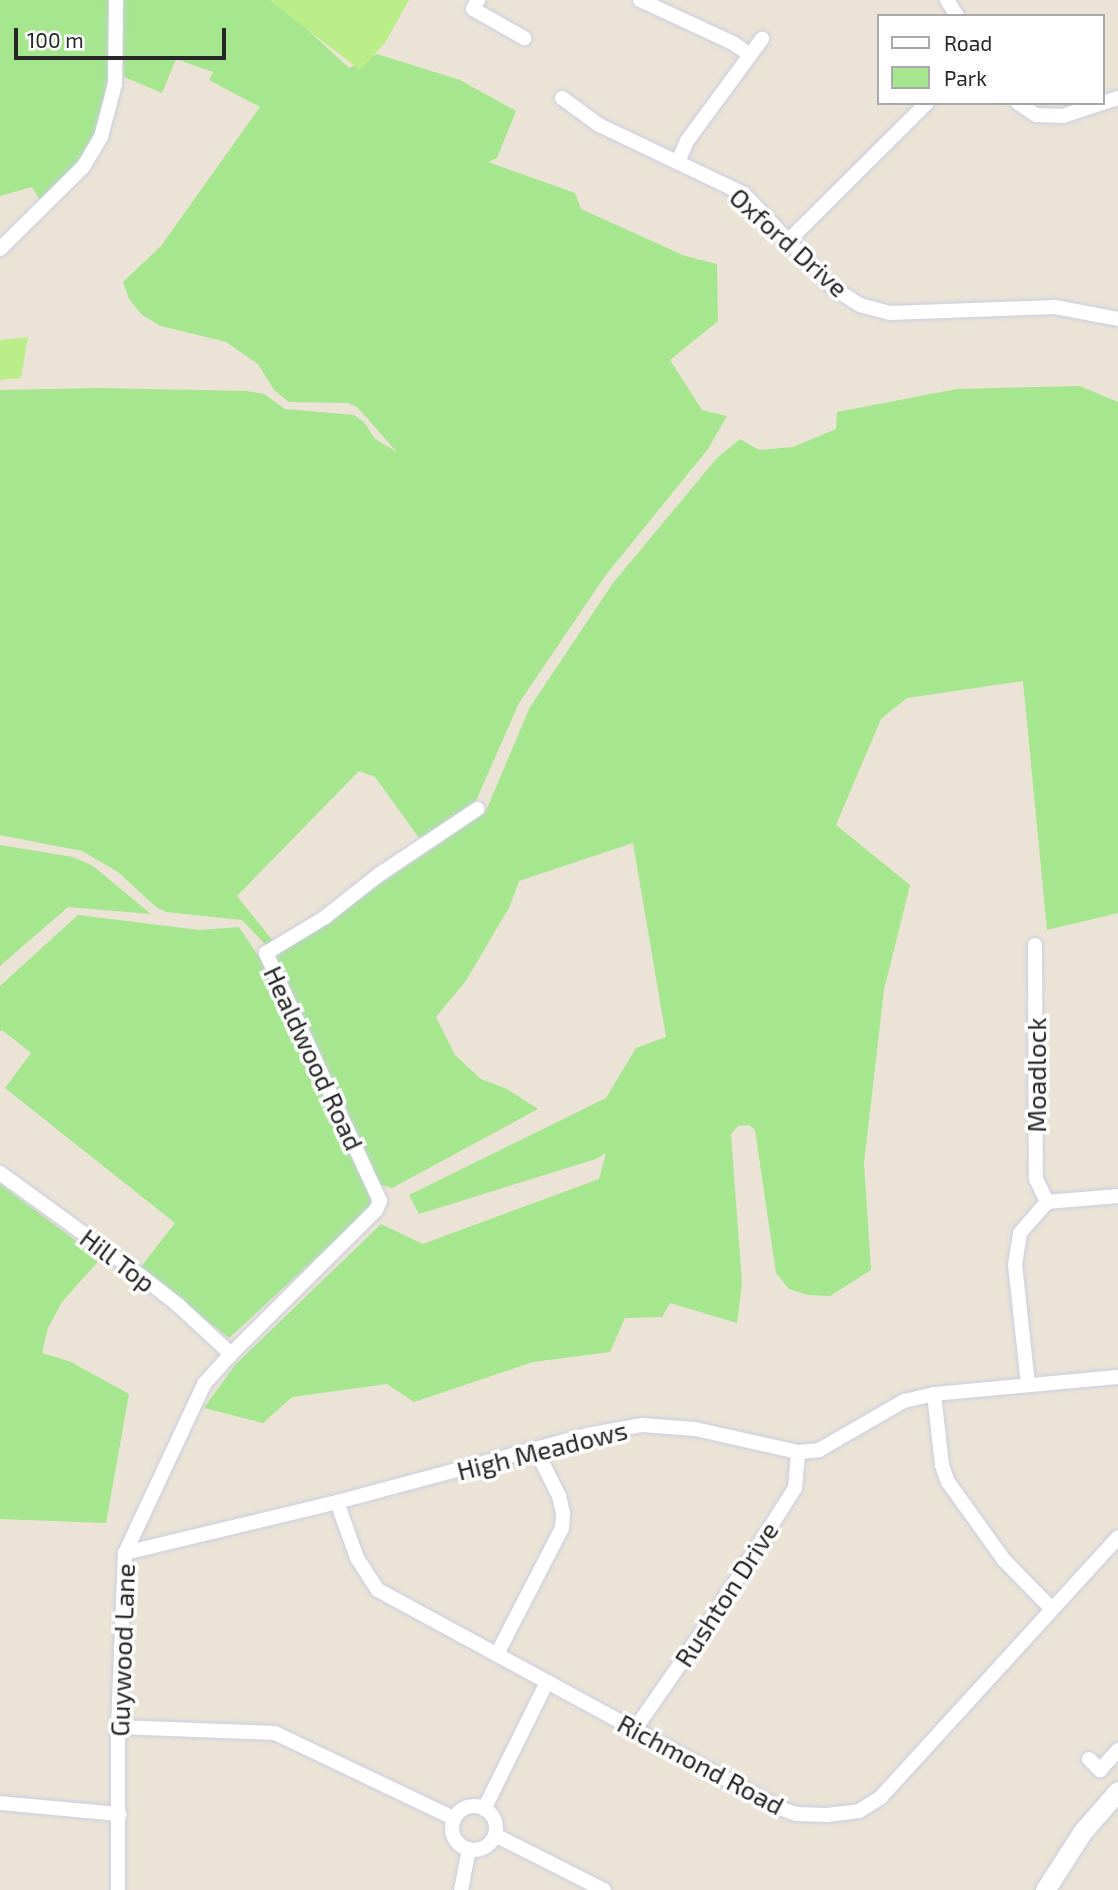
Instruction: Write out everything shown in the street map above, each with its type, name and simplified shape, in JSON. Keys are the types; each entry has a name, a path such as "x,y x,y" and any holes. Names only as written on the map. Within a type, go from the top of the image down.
{"street":[{"path":"0,249 83,167 101,137 115,84 116,0"},
{"path":"478,0 473,9 524,38"},
{"path":"640,0 733,43 750,55"},
{"path":"678,162 687,141 762,39"},
{"name":"Oxford Drive","path":"562,98 599,125 744,194 832,287 860,305 890,313 1055,307 1118,319"},
{"path":"789,240 925,105"},
{"path":"1020,105 1036,115 1063,116 1096,105"},
{"name":"Healdwood Road","path":"231,1354 376,1210 380,1201 266,953 324,918 380,874 477,809"},
{"name":"Moadlock","path":"1035,945 1036,1179 1047,1202"},
{"name":"Hill Top","path":"0,1173 127,1265 231,1354"},
{"path":"1028,1384 1015,1265 1020,1233 1047,1202 1118,1196"},
{"name":"Guywood Lane","path":"118,1890 118,1727 125,1553 204,1384 231,1354"},
{"name":"High Meadows","path":"125,1553 337,1502 587,1435 642,1425 665,1425 799,1452 818,1450 904,1401 934,1394 1118,1377"},
{"path":"934,1394 942,1465 948,1482 1004,1560 1051,1608"},
{"path":"496,1654 562,1528 563,1513 559,1496 536,1450"},
{"name":"Rushton Drive","path":"635,1729 715,1614 795,1488 799,1452"},
{"name":"Richmond Road","path":"337,1502 356,1558 378,1590 779,1808 796,1814 817,1815 859,1811 899,1779 1118,1536"},
{"path":"484,1809 547,1682"},
{"path":"118,1727 275,1733 294,1739 454,1819"},
{"path":"1089,1759 1100,1770 1118,1750"},
{"path":"1045,1890 1083,1831 1118,1791"},
{"path":"0,1803 119,1814"},
{"path":"467,1808 484,1809 494,1820 495,1835 485,1847 469,1849 454,1838 454,1819 467,1808"},
{"path":"495,1835 604,1890"},
{"path":"461,1890 469,1849"}],"green space":[{"path":"0,0 110,0 109,73 97,128 76,166 40,200 32,187 0,196"},
{"path":"121,0 269,0 296,19 349,68 377,54 460,80 516,111 497,158 488,162 575,193 581,209 685,256 717,264 718,321 670,360 702,410 727,416 708,449 605,576 519,703 475,803 422,842 375,777 359,771 237,896 273,941 266,945 242,920 166,912 156,907 118,872 82,851 0,835 0,390 99,388 247,391 264,394 285,409 354,415 364,422 375,439 397,452 357,407 348,403 289,402 274,390 258,364 226,342 161,326 142,315 129,299 123,282 161,246 260,107 209,80 213,72 176,59 162,93 124,77"},
{"path":"269,0 409,0 385,43 360,70"},
{"path":"28,337 21,378 0,380 0,340"},
{"path":"1080,386 1118,402 1118,913 1047,930 1023,681 907,698 881,719 836,825 910,885 884,990 864,1163 871,1270 830,1296 808,1295 789,1289 776,1273 755,1130 749,1125 738,1126 731,1134 742,1283 737,1323 670,1303 662,1317 625,1318 610,1352 533,1362 414,1402 387,1384 292,1397 263,1423 204,1408 235,1365 381,1224 423,1244 599,1179 606,1153 596,1159 419,1214 409,1195 606,1098 636,1048 666,1037 633,843 519,881 509,908 465,982 436,1017 455,1055 481,1079 507,1089 538,1109 392,1188 378,1184 274,956 485,813 530,707 613,583 717,458 740,439 759,450 793,447 836,429 837,412 957,389"},
{"path":"0,845 73,857 93,866 151,914 68,907 0,966"},
{"path":"78,915 199,930 239,927 263,963 372,1200 366,1212 229,1338 140,1268 175,1223 5,1088 31,1053 2,1030 0,1032 0,986"},
{"path":"0,1184 83,1246 103,1256 62,1302 48,1328 42,1353 69,1361 129,1394 106,1523 0,1519"}]}
